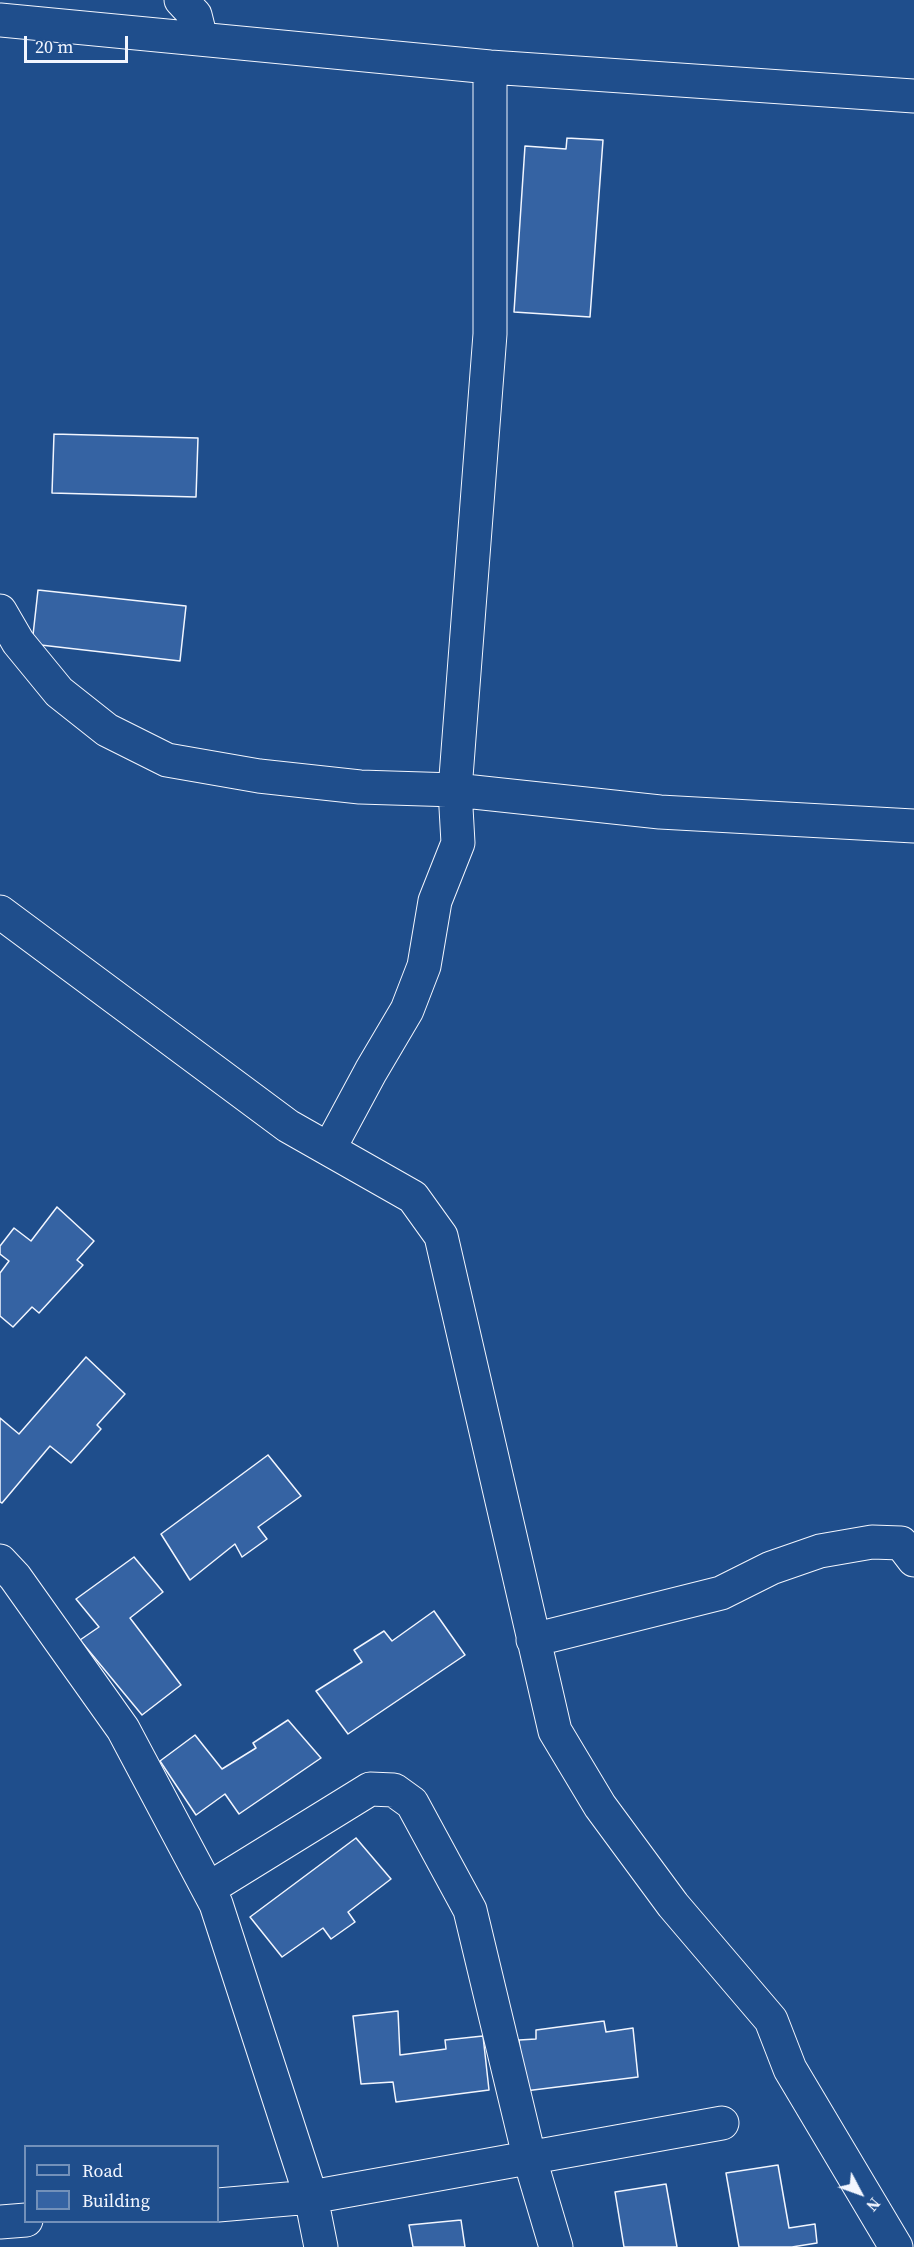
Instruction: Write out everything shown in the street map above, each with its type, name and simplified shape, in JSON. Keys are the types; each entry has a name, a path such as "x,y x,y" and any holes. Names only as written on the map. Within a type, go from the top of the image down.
{"street":[{"path":"181,0 195,15 201,39"},
{"path":"0,20 490,67 914,96"},
{"path":"329,1149 407,1010 424,966 435,901 458,843 455,790 490,334 490,67"},
{"path":"0,611 18,642 59,692 107,730 167,760 259,776 360,787 455,790 660,812 914,826"},
{"path":"0,912 288,1126 413,1197 441,1236 555,1731 600,1806 673,1905 771,2020 790,2069 896,2247"},
{"path":"533,1640 721,1593 771,1568 820,1551 872,1542 901,1543 914,1560"},
{"path":"0,1561 15,1577 123,1729 216,1904 311,2197 321,2247"},
{"path":"208,1889 370,1789 394,1790 412,1803 470,1910 529,2157 556,2247"},
{"path":"219,2205 311,2197 722,2123"},
{"path":"0,2222 24,2220"}],"building":[{"path":"567,138 603,140 590,317 514,312 525,146 566,149"},
{"path":"54,434 198,438 196,497 52,493"},
{"path":"38,590 186,606 180,661 32,644"},
{"path":"57,1207 94,1241 77,1260 83,1265 39,1313 32,1307 13,1327 0,1316 0,1273 9,1261 0,1254 0,1246 14,1228 31,1241"},
{"path":"86,1357 125,1394 97,1425 101,1429 71,1463 50,1446 2,1503 0,1502 0,1418 19,1434"},
{"path":"268,1455 301,1496 258,1527 267,1539 242,1557 235,1544 190,1580 161,1534"},
{"path":"134,1557 163,1592 130,1618 181,1685 142,1715 80,1640 99,1627 76,1599"},
{"path":"434,1611 465,1655 348,1734 316,1691 362,1662 354,1650 384,1631 392,1641"},
{"path":"288,1720 321,1758 239,1814 225,1794 196,1815 160,1761 195,1735 222,1769 256,1748 253,1743"},
{"path":"356,1838 391,1879 348,1912 355,1922 331,1939 323,1928 282,1957 250,1917"},
{"path":"398,2011 400,2055 446,2049 445,2040 483,2036 489,2090 396,2102 393,2082 361,2084 353,2016"},
{"path":"604,2021 606,2032 633,2028 638,2077 525,2091 519,2040 536,2039 536,2030"},
{"path":"778,2165 789,2228 815,2224 817,2243 792,2247 739,2247 726,2173"},
{"path":"666,2184 677,2247 624,2247 615,2192"},
{"path":"461,2220 465,2247 413,2247 409,2225"}]}
